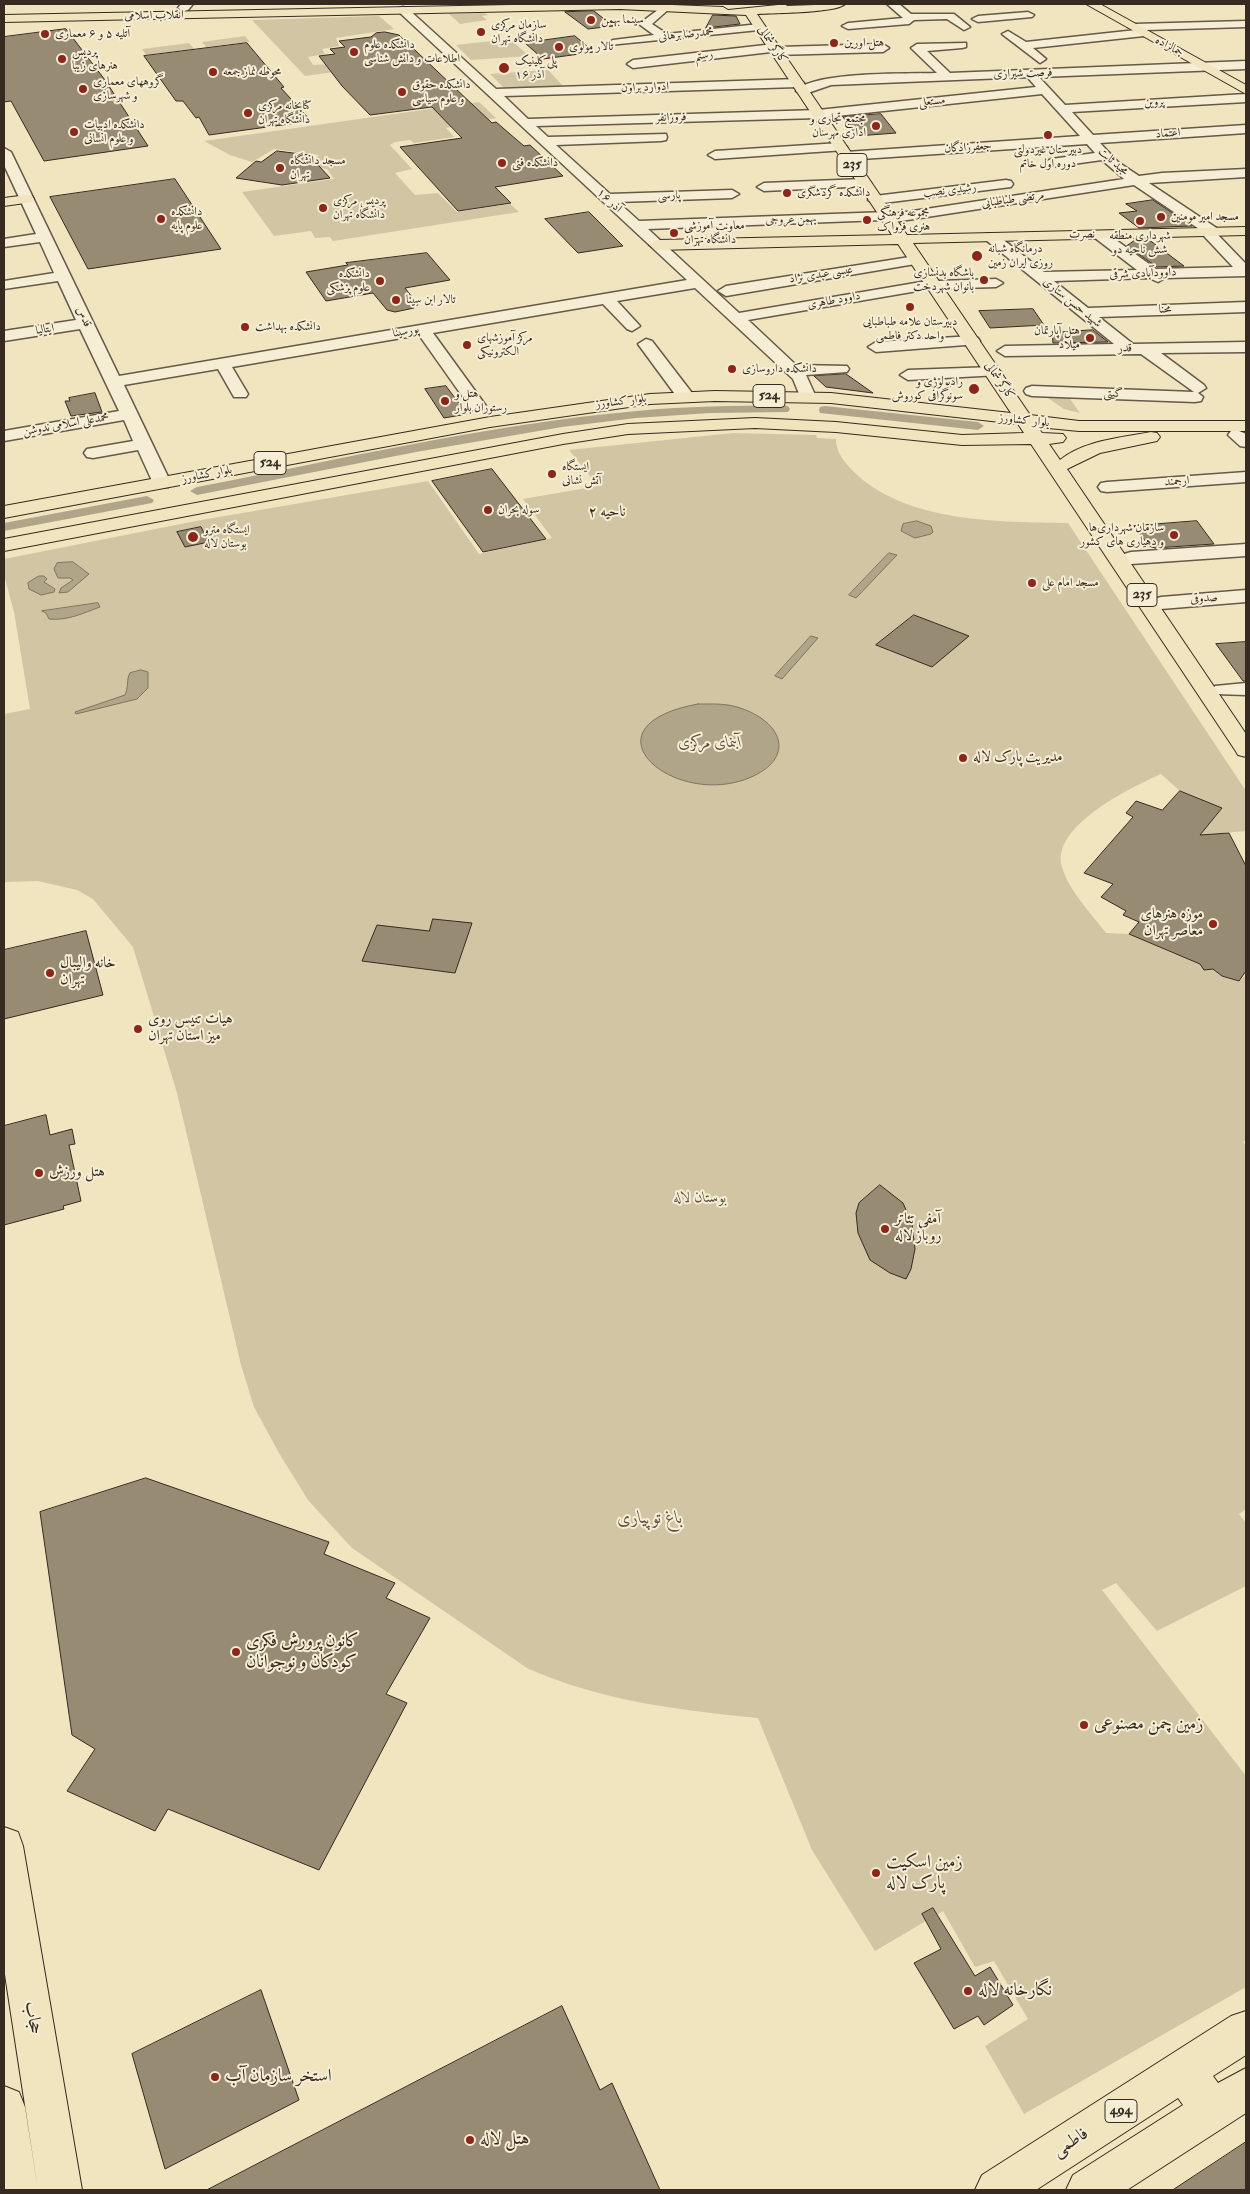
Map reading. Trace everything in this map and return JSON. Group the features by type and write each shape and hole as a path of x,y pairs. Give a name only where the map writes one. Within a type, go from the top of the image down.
{"main road":[{"name":"انقلاب اسلامی","path":"4,13 378,4"},
{"path":"698,4 723,11 750,12 800,9 837,4"},
{"path":"766,10 782,4"},
{"name":"جمالزاده","path":"1092,4 1246,90"},
{"name":"انقلاب اسلامی","path":"4,19 185,9 405,11 620,6 723,11"},
{"name":"کارگر شمالی","path":"750,12 975,346 995,389 1043,439 1214,690"},
{"path":"4,196 25,196"},
{"path":"4,202 25,196"},
{"name":"نصرت","path":"902,240 1246,231"},
{"path":"657,245 902,240"},
{"path":"975,346 1005,351"},
{"path":"938,411 966,406 995,389 1032,391"},
{"name":"بلوار کشاورز","path":"4,512 527,415 618,402 686,396 808,397 1079,426 1244,434"},
{"path":"806,425 808,397"},
{"name":"بلوار کشاورز","path":"4,545 601,433 701,424 754,423 806,425 969,440 1244,434"},
{"path":"969,440 1017,450 1061,465 1085,452 1156,436"},
{"path":"162,483 175,513"},
{"path":"1214,690 1246,726"},
{"path":"1214,690 1246,750"},
{"name":"حجاب","path":"4,1846 60,2190"},
{"name":"فاطمی","path":"997,2190 1246,2031"},
{"path":"1184,2071 1212,2110"},
{"path":"1088,2190 1246,2089"},
{"path":"4,2107 16,2190"}],"street":[{"path":"848,26 910,21 894,4"},
{"path":"984,6 1002,17"},
{"path":"662,8 641,24 664,37"},
{"name":"۱۶ آذر","path":"405,11 792,370 803,383 808,397"},
{"path":"978,19 1028,15"},
{"path":"908,17 950,16 964,27"},
{"path":"1029,45 1139,30 1246,24"},
{"name":"محمدرضا برهانی","path":"613,43 759,27"},
{"path":"1024,33 1008,34 1056,72"},
{"path":"851,49 844,40 892,38"},
{"path":"948,77 917,48 962,45"},
{"name":"رستم","path":"634,64 775,50 883,48"},
{"path":"1174,50 1201,49"},
{"name":"فرصت شیرازی","path":"800,87 831,81 1246,65"},
{"name":"مجید ثابت","path":"1030,73 1104,156 1210,232 1246,272"},
{"name":"ادوارد براون","path":"492,93 800,87"},
{"name":"مستعلی","path":"818,114 1049,94 1134,94"},
{"name":"پروین","path":"1062,109 1246,98"},
{"name":"فروزانفر","path":"524,122 818,114"},
{"name":"اعتماد","path":"1089,140 1246,129"},
{"path":"545,141 661,137"},
{"name":"جعفرزادگان","path":"715,155 1089,140"},
{"name":"قدس","path":"4,152 162,483"},
{"path":"1051,163 1104,156"},
{"path":"951,163 970,161"},
{"path":"856,170 870,169"},
{"name":"مرتضی طباطبایی","path":"888,218 1169,176 1246,173"},
{"name":"رشیدی نصب","path":"876,200 1024,182"},
{"path":"764,187 864,183"},
{"name":"پارسی","path":"606,198 732,194"},
{"name":"بهمن عروجی","path":"635,225 888,218"},
{"path":"1100,235 1168,286"},
{"path":"4,243 45,236"},
{"name":"شهید حسن ستاری","path":"991,237 1084,313 1196,392"},
{"name":"عیسی عبدی نژاد","path":"726,291 916,260"},
{"name":"داوودآبادی شرقی","path":"1040,277 1246,272"},
{"path":"4,286 63,276"},
{"name":"پورسینا","path":"114,382 698,283"},
{"name":"داوود طاهری","path":"735,318 933,285 996,283"},
{"path":"1184,297 1199,309"},
{"path":"607,299 632,326"},
{"name":"محنا","path":"1084,313 1246,307"},
{"name":"ایتالیا","path":"4,336 86,323"},
{"path":"423,329 478,406"},
{"path":"646,344 686,396"},
{"path":"876,347 975,346"},
{"name":"قدر","path":"1005,351 1246,347"},
{"path":"222,363 240,394"},
{"path":"792,370 841,369"},
{"path":"908,375 995,389"},
{"name":"گیتی","path":"1032,391 1196,392"},
{"name":"محمدعلی اسلامی ندوشن","path":"4,436 129,414"},
{"path":"93,453 143,444"},
{"name":"ارجمند","path":"1107,487 1246,477"},
{"path":"1125,559 1246,550"},
{"name":"صدوقی","path":"1155,603 1246,596"},
{"path":"1214,690 1246,689"}],"green space":[{"path":"485,13 488,15 482,16 487,20 460,24 449,14"},
{"path":"379,16 394,29 336,38 339,46 322,49 325,54 308,57 313,65 331,64 334,72 305,76 252,20"},
{"path":"245,36 250,42 206,47 202,42"},
{"path":"510,39 529,56 471,60 456,45"},
{"path":"189,43 194,49 146,55 142,49"},
{"path":"548,70 563,86 505,89 490,74"},
{"path":"479,102 496,118 446,128 454,137 414,143 410,140 395,142 390,145 412,169 395,173 415,195 438,193 457,212 510,204 519,212 333,241 330,237 315,238 311,231 274,236 242,192 334,179 327,169 307,166 319,155 274,149 252,162 230,155 204,141"},
{"path":"1045,396 1068,396 1080,413 1064,409"},
{"name":"بوستان لاله","path":"733,433 816,435 817,438 836,439 837,448 844,460 853,471 874,488 899,501 926,510 984,520 1068,523 1246,791 1246,831 1200,835 1222,808 1180,791 1161,774 1114,798 1080,823 1068,837 1062,852 1062,867 1070,885 1106,933 1129,934 1175,954 1179,948 1220,972 1222,976 1239,981 1246,975 1246,1141 1243,1141 1246,1147 1246,1509 1239,1514 1246,1523 1246,1586 1157,1631 1116,1583 1102,1590 1246,1776 1246,1987 1024,2114 985,2046 1028,2019 994,1961 975,1967 943,1911 875,1951 812,1850 758,1718 669,1707 611,1696 583,1689 527,1668 352,1548 308,1500 254,1407 241,1365 177,1093 133,947 93,899 77,890 38,881 4,882 4,714 30,709 14,612 4,575 4,559 196,521 428,481 479,554 552,538 523,499 598,486 569,450"}],"water":[{"path":"917,521 931,526 933,532 915,538 901,531 903,524"},
{"path":"889,553 897,555 856,598 849,595"},
{"path":"73,562 89,574 68,592 59,593 61,588 73,580 70,578 58,578 54,569 57,563"},
{"path":"39,576 44,576 47,579 44,582 55,589 54,592 41,595 29,589 28,583"},
{"path":"98,603 100,607 63,619 49,619 46,613 42,611"},
{"path":"811,636 818,638 782,679 775,676"},
{"path":"141,670 148,672 148,688 137,699 76,714 75,712 125,695 130,673"},
{"name":"آبنمای مرکزی","path":"698,704 720,704 737,707 757,715 768,723 775,732 779,742 778,752 773,761 764,770 749,778 720,785 692,783 667,774 650,761 641,745 645,729 663,715"}],"building":[{"name":"سینما بهمن","path":"594,11 613,26 588,29 565,12"},
{"path":"713,15 736,16 740,24 706,28"},
{"path":"66,29 105,80 148,146 44,161 11,101 4,102 4,37"},
{"path":"385,32 399,35 492,123 496,122 524,146 530,145 563,176 495,187 511,203 458,211 400,147 462,138 432,107 370,115 342,86 319,56 335,54 330,49 345,47 339,41 371,37 376,33"},
{"name":"تالار مولوی","path":"575,36 594,52 543,59 525,43"},
{"path":"247,43 284,87 281,88 311,121 209,135 199,117 196,118 183,101 176,101 144,56"},
{"name":"مجتمع تجاری و اداری مهرسان","path":"881,114 896,133 857,136 843,117"},
{"name":"مسجد دانشگاه تهران","path":"277,151 309,155 330,178 282,185 236,178 256,161 261,162"},
{"path":"175,179 221,249 88,269 50,197"},
{"name":"مسجد امیر مومنین","path":"1153,200 1192,226 1139,228 1119,213 1137,211 1126,204"},
{"path":"589,212 623,246 578,253 545,219"},
{"path":"1137,239 1148,239 1184,266 1157,267 1127,246"},
{"name":"دانشکده علوم پزشکی","path":"427,253 450,280 405,288 418,305 413,306 414,308 395,312 387,310 373,293 326,301 306,272 348,265 346,263"},
{"path":"1033,309 1044,325 990,328 979,311"},
{"path":"1093,330 1108,342 1053,343 1052,333"},
{"path":"846,374 873,393 826,387 814,376"},
{"name":"هتل و رستوران بلوار","path":"446,386 467,414 444,418 425,389"},
{"path":"95,393 102,412 71,416 65,401 70,401 69,398"},
{"name":"سوله بحران","path":"492,469 546,539 483,552 432,481"},
{"name":"سازمان شهرداری‌ها و دهیاری‌ های کشور","path":"1197,521 1214,544 1155,548 1149,546 1134,526"},
{"name":"ایستگاه مترو بوستان لاله","path":"201,527 209,542 185,547 177,532"},
{"path":"914,615 969,636 932,667 876,645"},
{"path":"1246,642 1246,681 1243,681 1216,644"},
{"name":"موزه هنرهای معاصر تهران","path":"1180,791 1222,808 1200,835 1229,833 1246,866 1246,971 1239,981 1222,976 1213,969 1204,970 1200,964 1129,934 1139,922 1123,915 1126,911 1101,897 1113,884 1084,873 1133,817 1126,813 1136,801 1162,810"},
{"path":"433,919 472,923 455,973 362,961 377,925 429,931"},
{"name":"خانه والیبال تهران","path":"86,931 103,995 4,1019 4,950"},
{"name":"هتل ورزش","path":"46,1115 50,1135 72,1129 75,1144 69,1145 81,1201 63,1206 64,1209 4,1225 4,1126"},
{"name":"آمفی تئاتر روباز لاله","path":"880,1185 903,1203 912,1224 915,1249 911,1269 906,1279 890,1273 870,1260 858,1233 856,1213 859,1203"},
{"name":"کانون پرورش فکری کودکان و نوجوانان","path":"146,1478 329,1542 324,1554 395,1583 386,1598 430,1618 386,1694 407,1703 319,1870 168,1809 155,1831 67,1791 95,1749 72,1735 40,1512"},
{"name":"نگارخانه لاله","path":"933,1908 975,1976 990,1967 1013,2005 984,2025 978,2016 954,2029 914,1963 941,1949 922,1914"},
{"name":"استخر سازمان آب","path":"261,1990 299,2100 165,2169 132,2054"},
{"name":"هتل لاله","path":"562,2006 600,2090 612,2083 660,2190 207,2190"},
{"path":"1246,2142 1246,2190 1173,2190"}],"waterway":[{"path":"197,491 416,448 562,423 710,410 784,409"},
{"path":"825,410 978,426"},
{"path":"4,527 147,500"}],"place":[{"name":"سینما بهمن","path":"591,20"},
{"name":"سازمان مرکزی دانشگاه تهران","path":"481,32"},
{"name":"آتلیه ۵ و ۶ معماری","path":"45,34"},
{"name":"هتل اورین","path":"834,43"},
{"name":"تالار مولوی","path":"559,47"},
{"name":"دانشکده علوم اطلاعات و دانش شناسی","path":"354,52"},
{"name":"پردیس هنرهای زیبا","path":"62,59"},
{"name":"پلی‌کلینیک ۱۶ آذر","path":"504,68"},
{"name":"محوطه نماز جمعه","path":"213,72"},
{"name":"گروههای معماری و شهرسازی","path":"83,89"},
{"name":"دانشکده حقوق و علوم سیاسی","path":"402,92"},
{"name":"کتابخانه مرکزی دانشگاه تهران","path":"248,113"},
{"name":"مجتمع تجاری و اداری مهرسان","path":"876,126"},
{"name":"دانشکده ادبیات و علوم انسانی","path":"74,132"},
{"name":"دبیرستان غیردولتی دوره اول خاتم","path":"1048,135"},
{"name":"دانشکده فنی","path":"502,163"},
{"name":"مسجد دانشگاه تهران","path":"280,168"},
{"name":"دانشکده گردشگری","path":"787,193"},
{"name":"پردیس مرکزی دانشگاه‌ تهران","path":"323,208"},
{"name":"مسجد امیر مومنین","path":"1161,217"},
{"name":"دانشکده علوم پایه","path":"161,219"},
{"name":"مجموعه فرهنگی هنری فرواک","path":"867,220"},
{"name":"شهرداری منطقه شش ناحیه دو","path":"1140,221"},
{"name":"معاونت آموزشی دانشگاه تهران","path":"674,233"},
{"name":"درمانگاه شبانه روزی ایران زمین","path":"977,256"},
{"name":"باشگاه بدنسازی بانوان شهردخت","path":"984,280"},
{"name":"دانشکده علوم پزشکی","path":"380,281"},
{"name":"تالار ابن سینا","path":"396,300"},
{"name":"دبیرستان علامه طباطبایی واحد دکتر فاطمی","path":"910,307"},
{"name":"دانشکده بهداشت","path":"245,327"},
{"name":"هتل آپارتمان میلاد","path":"1090,338"},
{"name":"مرکز آموزشهای الکترونیکی","path":"467,345"},
{"name":"دانشکده داروسازی","path":"732,369"},
{"name":"رادیولوژی و سونوگرافی کوروش","path":"974,389"},
{"name":"هتل و رستوران بلوار","path":"445,401"},
{"name":"ایستگاه آتش نشانی","path":"552,474"},
{"name":"سوله بحران","path":"488,510"},
{"name":"سازمان شهرداری‌ها و دهیاری‌ های کشور","path":"1174,535"},
{"name":"ایستگاه مترو بوستان لاله","path":"193,537"},
{"name":"مسجد امام علی","path":"1032,583"},
{"name":"مدیریت پارک لاله","path":"963,758"},
{"name":"موزه هنرهای معاصر تهران","path":"1213,924"},
{"name":"خانه والیبال تهران","path":"50,973"},
{"name":"هیات تنیس روی میز استان تهران","path":"138,1029"},
{"name":"هتل ورزش","path":"39,1173"},
{"name":"آمفی تئاتر روباز لاله","path":"885,1229"},
{"name":"کانون پرورش فکری کودکان و نوجوانان","path":"236,1652"},
{"name":"زمین چمن مصنوعی","path":"1084,1725"},
{"name":"زمین اسکیت پارک لاله","path":"876,1873"},
{"name":"نگارخانه لاله","path":"968,1991"},
{"name":"استخر سازمان آب","path":"215,2077"},
{"name":"هتل لاله","path":"470,2140"}],"district":[{"name":"ناحیه ۲","path":"607,513"}],"park label":[{"name":"باغ توپیاری","path":"650,1519"}]}
